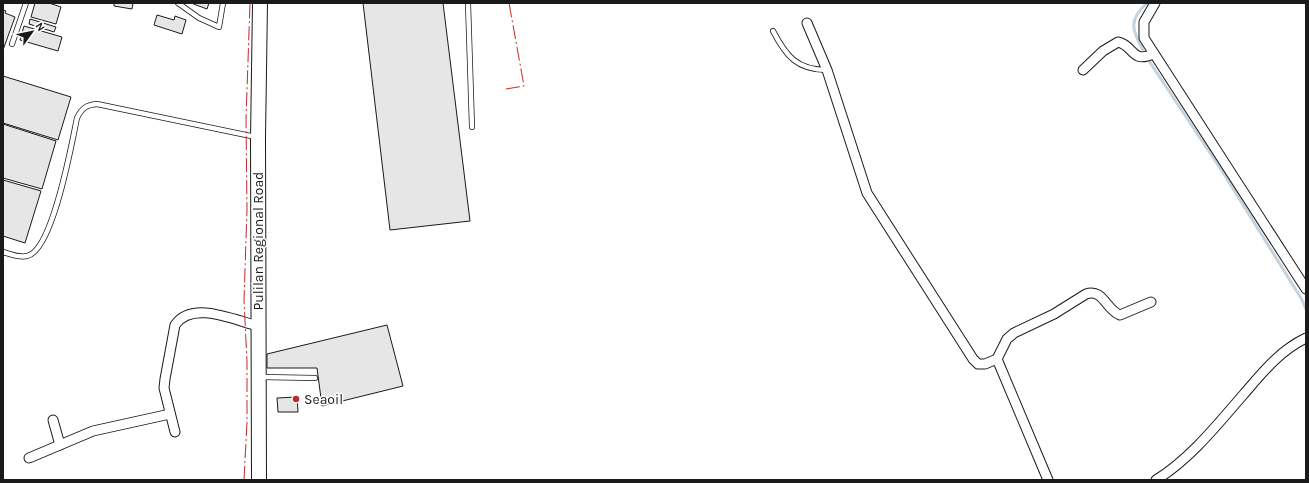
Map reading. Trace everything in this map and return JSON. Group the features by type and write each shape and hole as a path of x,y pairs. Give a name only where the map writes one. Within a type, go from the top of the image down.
{"main road":[{"name":"Pulilan Regional Road","path":"259,480 258,138 260,3"}],"street":[{"path":"1155,3 1144,22 1143,31 1153,54 1306,289"},
{"path":"807,23 827,70 867,193 973,359 978,364 986,364 997,359 1007,339 1014,333 1054,314 1086,294 1092,292 1100,294 1114,313 1120,315 1151,302"},
{"path":"1083,70 1103,51 1118,42 1122,42 1139,57 1145,58 1153,54"},
{"path":"174,432 164,388 175,325 180,318 195,312 205,313 258,326"},
{"path":"1156,480 1180,461 1214,428 1277,357 1306,338"},
{"path":"997,359 1048,480"},
{"path":"29,458 108,426 140,422 170,414"},
{"path":"53,420 60,445"}],"lane":[{"path":"12,44 26,3"},
{"path":"178,3 199,18 219,27 223,3"},
{"path":"468,3 472,126"},
{"path":"773,31 790,58 802,66 813,70 827,70"},
{"path":"3,252 15,256 28,256 36,251 43,240 61,190 77,118 88,104 97,104 258,138"},
{"path":"259,377 315,378"}],"building":[{"path":"35,3 49,3 61,7 56,24 31,17"},
{"path":"114,3 133,3 132,9 114,6"},
{"path":"191,3 209,3 207,9"},
{"path":"363,3 443,3 470,221 390,230"},
{"path":"3,10 6,11 5,13 15,17 3,50"},
{"path":"157,15 174,20 175,16 186,20 182,34 154,25"},
{"path":"30,19 56,27 54,32 29,24"},
{"path":"24,26 62,37 58,51 20,40"},
{"path":"3,76 71,97 58,140 3,123"},
{"path":"3,124 56,141 42,189 3,178"},
{"path":"3,180 41,191 25,243 3,236"},
{"path":"387,325 403,386 322,406 317,368 267,368 267,354"},
{"path":"297,397 298,412 278,412 277,398"}],"waterway":[{"path":"1143,50 1134,31 1134,20 1147,3"},
{"path":"1149,61 1222,171 1301,298 1306,309"}],"power":[{"path":"244,480 247,422 247,362 244,300 247,210 246,119 250,3"},
{"path":"506,89 524,86 509,3"}],"place":[{"name":"Seaoil","path":"296,399"}]}
